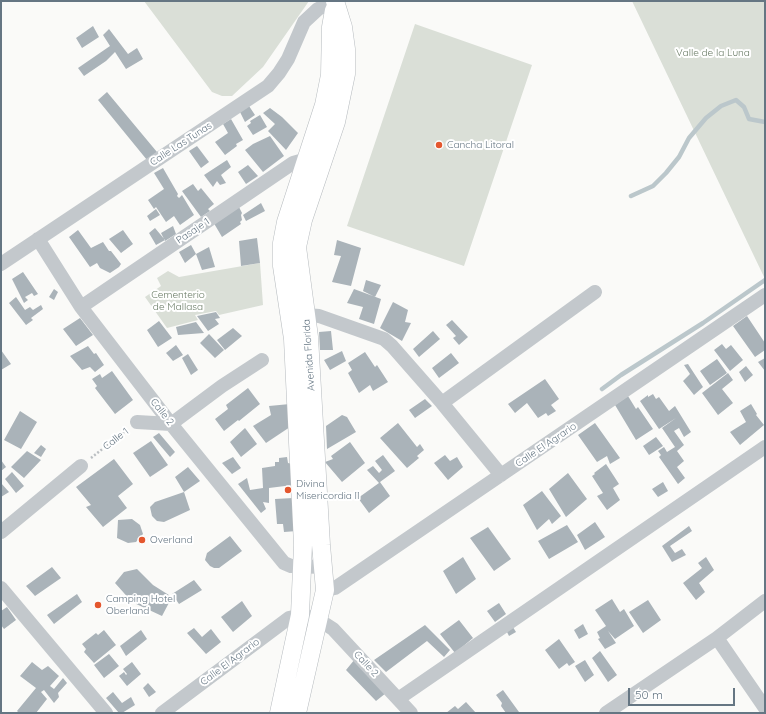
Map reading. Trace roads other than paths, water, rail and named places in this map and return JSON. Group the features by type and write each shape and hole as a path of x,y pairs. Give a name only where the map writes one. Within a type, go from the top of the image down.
{"main road":[{"name":"Avenida Florida","path":"297,713 325,590 309,337 298,316 282,266 282,243 286,222 314,162 330,75 331,27 335,1"},
{"name":"Avenida Florida","path":"279,713 300,615 300,589 303,567 292,339 298,316"},
{"path":"300,589 302,583 307,578 313,577 319,579 325,590"}],"street":[{"name":"Calle Las Tunas","path":"1,264 268,86 288,59 304,22 318,9 335,1"},
{"name":"Pasaje 1","path":"81,307 293,163 314,162"},
{"name":"Calle 2","path":"38,239 81,307 171,424 284,563 291,566 323,567"},
{"path":"442,403 595,292"},
{"name":"Calle El Agrario","path":"325,590 335,588 764,299"},
{"path":"298,316 319,316 384,339 392,346 442,403 501,475"},
{"path":"171,424 222,386 262,360"},
{"name":"Calle 1","path":"137,422 171,424"},
{"path":"398,699 765,447"},
{"path":"1,532 81,466"},
{"path":"1,588 106,713"},
{"path":"606,713 717,638 765,601"},
{"path":"300,615 319,619"},
{"name":"Calle El Agrario","path":"162,713 289,618 300,615"},
{"name":"Calle 2","path":"319,619 333,629 411,713"},
{"path":"717,638 765,708"}],"waterway":[{"path":"631,196 653,186 679,157 689,138 706,118 721,106 736,100 744,107 749,119 765,122"},
{"path":"602,389 621,375 703,323 765,280"}],"place":[{"name":"Cancha Litoral","path":"439,145"},
{"name":"Divina Misericordia II","path":"288,490"},
{"name":"Overland","path":"142,540"},
{"name":"Camping Hotel Oberland","path":"98,605"}],"park label":[{"name":"Valle de la Luna","path":"713,53"},
{"name":"Cementerio de Mallasa","path":"178,300"}]}
